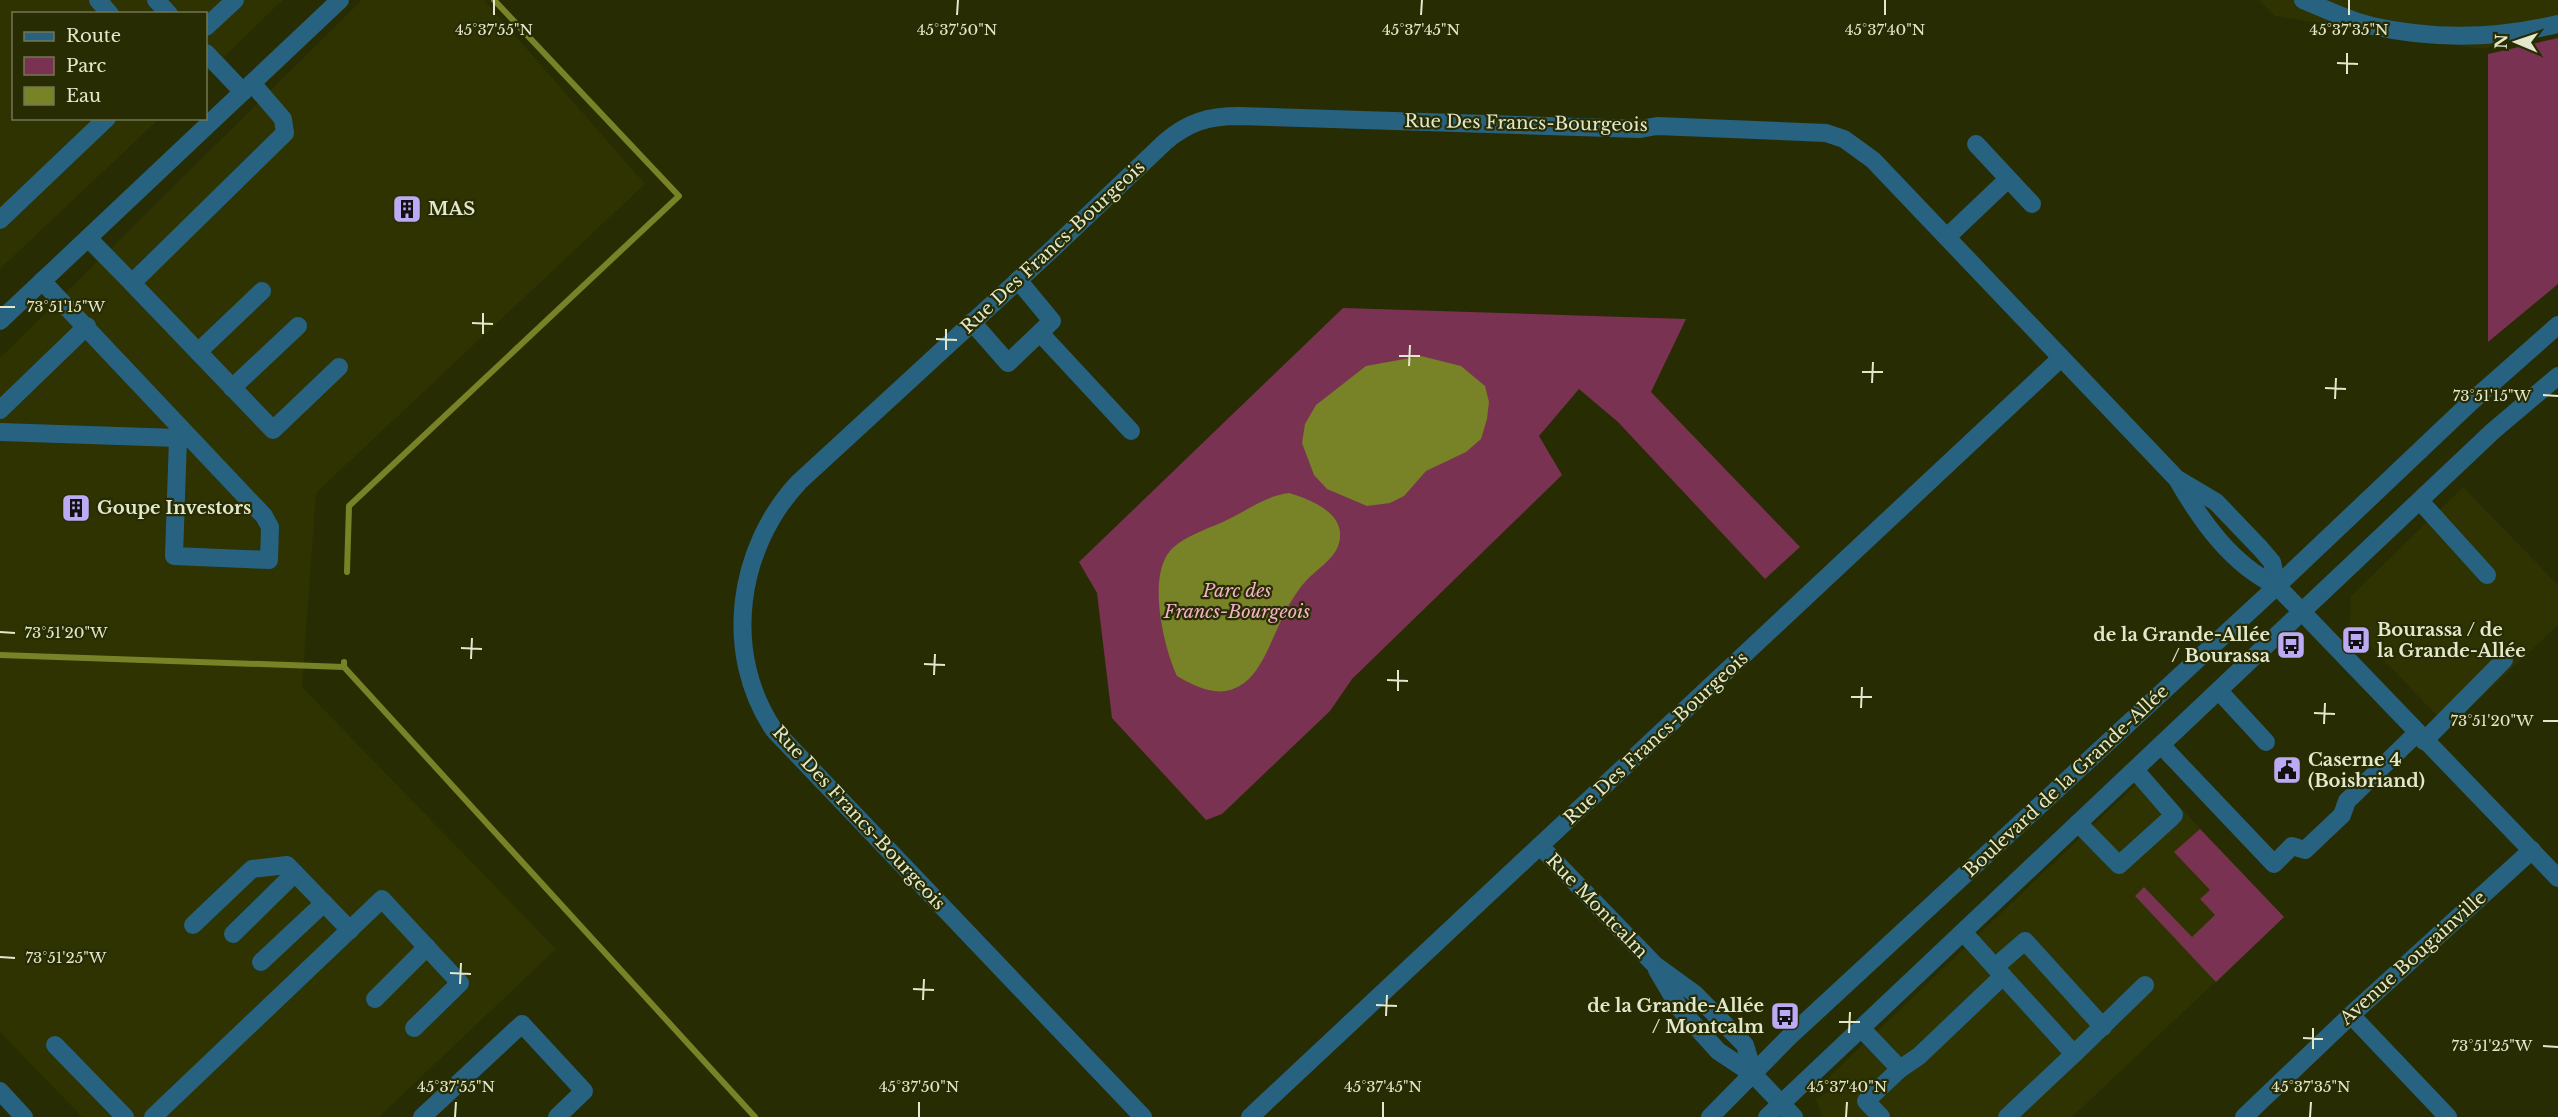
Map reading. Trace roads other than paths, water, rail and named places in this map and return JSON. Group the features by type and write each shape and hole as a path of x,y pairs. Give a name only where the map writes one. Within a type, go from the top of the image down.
{"street":[{"path":"98,0 109,12"},
{"path":"156,0 167,12"},
{"path":"207,26 235,0"},
{"path":"207,120 247,88 340,0"},
{"path":"2303,0 2370,26 2441,38 2499,35 2558,24"},
{"path":"132,283 285,134 283,119 207,54"},
{"name":"Rue Des Francs-Bourgeois","path":"1143,1117 780,736 759,705 746,662 742,618 745,586 754,554 779,506 799,482 1175,133 1204,118 1227,116 1640,129 1657,126 1826,133 1844,139 1873,160 2177,479 2207,526 2256,576 2277,586 2558,878"},
{"path":"0,220 105,120"},
{"path":"0,321 88,238 204,122"},
{"path":"1976,144 2007,180 2032,204"},
{"path":"1947,237 2007,180"},
{"path":"88,238 273,430 339,367"},
{"path":"972,322 1008,363 1052,321 1018,280"},
{"path":"42,281 87,326 182,435 264,516 270,527 269,560 174,556 182,435"},
{"path":"198,352 262,291"},
{"path":"0,410 87,326"},
{"path":"232,388 298,326"},
{"name":"Boulevard de la Grande-Allée","path":"1710,1117 1789,1037 2277,586 2456,416 2558,326"},
{"path":"1040,333 1131,431"},
{"name":"Rue Des Francs-Bourgeois","path":"1250,1117 2061,358"},
{"path":"1767,1117 2493,431 2558,376"},
{"path":"0,432 182,435"},
{"path":"2420,501 2487,575"},
{"path":"2161,745 2274,864 2292,846 2305,850 2342,815 2347,801 2504,660"},
{"path":"2219,691 2266,742"},
{"path":"2078,823 2119,866 2171,818 2174,815 2135,770"},
{"name":"Rue Montcalm","path":"1540,846 1655,965 1680,1009 1719,1051 1754,1075"},
{"name":"Avenue Bougainville","path":"2244,1117 2350,1015 2532,850"},
{"path":"193,925 252,869 287,865 350,930"},
{"path":"233,934 295,873"},
{"path":"153,1117 382,899 460,982 414,1028"},
{"path":"261,962 324,903"},
{"path":"1963,932 2074,1054"},
{"path":"1881,1117 1866,1101 1899,1069 1919,1056 2025,941 2103,1027"},
{"path":"375,999 427,947"},
{"path":"2007,1117 2145,985"},
{"path":"2350,1015 2448,1117"},
{"path":"422,1117 522,1024 584,1091 558,1117"},
{"path":"1861,1028 1899,1069"},
{"path":"56,1046 125,1117"},
{"path":"1754,1075 1794,1117"},
{"path":"0,1091 24,1117"}],"water":[{"path":"1421,356 1461,366 1485,386 1489,402 1481,439 1466,452 1426,471 1404,496 1390,503 1367,506 1327,489 1314,475 1302,443 1305,424 1316,405 1366,366"},
{"path":"1289,493 1313,502 1334,517 1340,532 1337,548 1298,591 1286,610 1265,656 1252,676 1244,683 1227,691 1210,690 1193,685 1177,676 1167,648 1159,595 1163,563 1176,545 1190,536 1266,500"}],"waterway":[{"path":"347,572 349,506 679,196 494,0"},
{"path":"0,655 344,667"},
{"path":"344,662 344,667 755,1117"}],"place":[{"name":"MAS","path":"407,209"},
{"name":"Goupe Investors","path":"76,508"},
{"name":"Bourassa / de la Grande-Allée","path":"2356,640"},
{"name":"de la Grande-Allée / Bourassa","path":"2291,645"},
{"name":"Caserne 4 (Boisbriand)","path":"2287,770"},
{"name":"de la Grande-Allée / Montcalm","path":"1785,1016"}],"park label":[{"name":"Parc des Francs-Bourgeois","path":"1237,601"}]}
